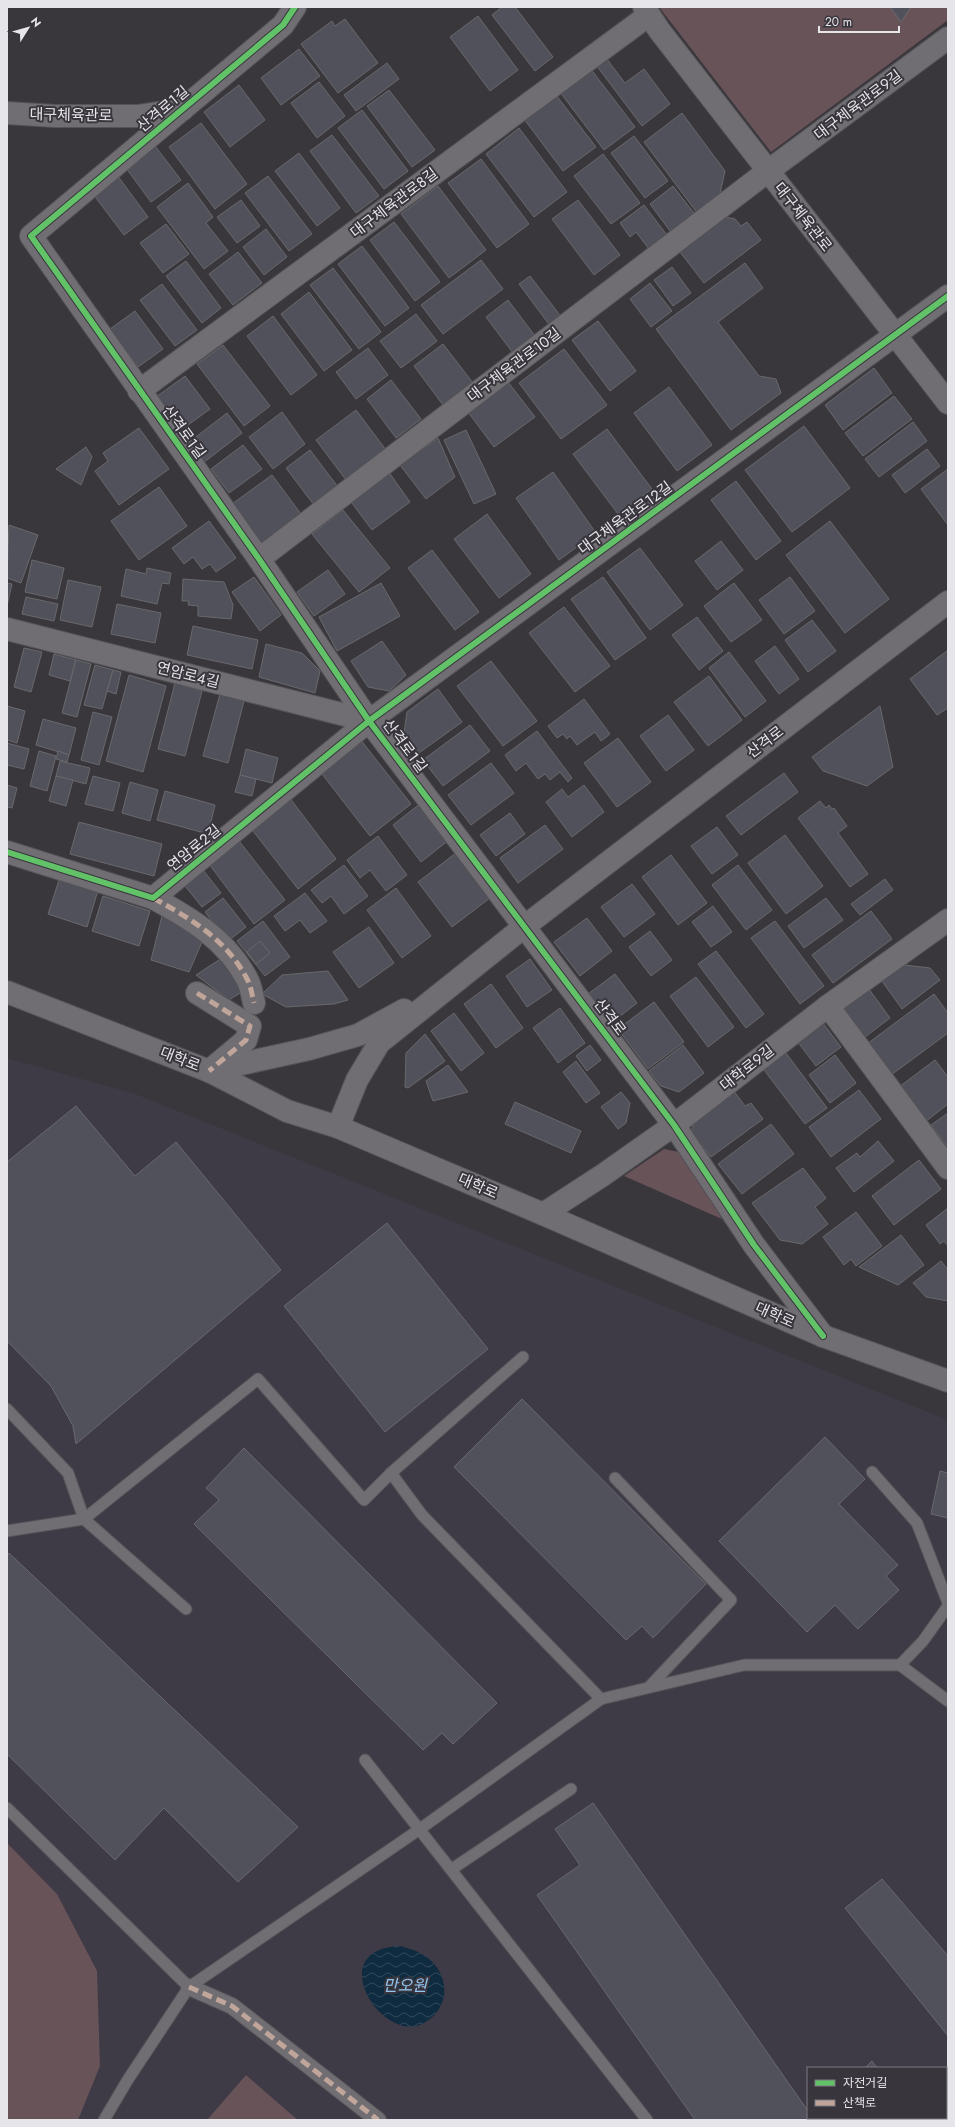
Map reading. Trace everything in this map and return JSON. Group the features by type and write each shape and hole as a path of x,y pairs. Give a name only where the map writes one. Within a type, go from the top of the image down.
{"street":[{"name":"산격로1길","path":"295,7 282,25 31,236 259,559 369,721 525,926"},
{"path":"628,7 651,17"},
{"name":"대구체육관로","path":"651,17 948,403"},
{"name":"대구체육관로8길","path":"139,391 651,17"},
{"name":"대구체육관로9길","path":"768,171 948,38"},
{"name":"대구체육관로","path":"7,113 55,116 138,116 183,109"},
{"name":"대구체육관로10길","path":"259,559 768,171"},
{"name":"대구체육관로12길","path":"369,721 948,296"},
{"name":"산격로","path":"338,1127 358,1080 379,1043 445,988 948,602"},
{"name":"연암로4길","path":"7,629 369,721"},
{"name":"연암로2길","path":"153,898 369,721"},
{"path":"7,852 153,898 193,920 228,950 248,980 254,1003"},
{"name":"대학로9길","path":"543,1214 603,1175 674,1124 828,1006 948,920"},
{"name":"산격로","path":"525,926 674,1124 754,1245 824,1336"},
{"path":"210,1071 309,1049 358,1035 445,988"},
{"name":"대학로","path":"7,992 210,1071 287,1111 338,1127 824,1336 948,1381"},
{"path":"197,993 250,1026 246,1040 210,1071"},
{"path":"828,1006 948,1168"},
{"path":"189,1987 232,2006 378,2120"}],"lane":[{"path":"7,1531 84,1519 258,1379 364,1500 391,1473 523,1357"},
{"path":"7,1409 68,1473 84,1519 186,1609"},
{"path":"872,1472 917,1523 948,1603"},
{"path":"391,1473 422,1515 601,1699"},
{"path":"615,1478 731,1600 650,1686"},
{"path":"900,1665 923,1641 948,1606"},
{"path":"104,2120 127,2081 189,1987 420,1830 560,1727 601,1699 650,1686 744,1665 900,1665 948,1701"},
{"path":"365,1760 452,1869 647,2120"},
{"path":"452,1869 571,1789"},
{"path":"7,1808 189,1987"}],"shaded area":[{"path":"659,7 948,7 948,20 771,152"},
{"path":"7,1058 133,1093 948,1420 948,2120 7,2120"},
{"path":"664,1149 684,1153 722,1219 624,1176"},
{"path":"7,1843 57,1894 97,1971 100,2066 78,2120 7,2120"},
{"path":"246,2075 292,2115 298,2120 207,2120"}],"water":[{"name":"만오원","path":"400,1946 418,1952 428,1958 441,1974 444,1983 443,2001 433,2017 424,2023 408,2027 392,2022 378,2010 367,1995 362,1978 365,1963 377,1951"}],"building":[{"path":"502,7 515,7 553,57 535,71 492,15"},
{"path":"890,7 911,7 901,22"},
{"path":"478,16 518,70 490,91 450,37"},
{"path":"345,19 378,63 338,93 301,44 332,21 335,26"},
{"path":"299,49 320,76 281,105 261,78"},
{"path":"606,58 625,83 644,69 670,104 642,126 596,65"},
{"path":"387,63 399,79 356,111 344,95"},
{"path":"590,68 635,127 604,150 559,91"},
{"path":"319,82 345,116 317,138 291,103"},
{"path":"239,85 265,120 230,147 204,112"},
{"path":"389,90 435,150 412,167 367,106"},
{"path":"556,95 596,147 563,171 524,119"},
{"path":"362,110 408,171 384,189 338,128"},
{"path":"682,113 725,171 719,198 698,214 644,142"},
{"path":"201,123 247,184 215,209 169,147"},
{"path":"519,128 567,192 534,217 486,154"},
{"path":"332,135 379,196 356,213 310,151"},
{"path":"634,136 668,181 645,198 611,153"},
{"path":"155,146 181,180 151,202 126,168"},
{"path":"299,153 340,208 317,226 275,171"},
{"path":"603,154 640,203 611,224 574,176"},
{"path":"481,159 529,224 497,248 448,183"},
{"path":"117,175 148,217 124,235 93,194"},
{"path":"268,176 312,234 289,251 245,193"},
{"path":"188,183 213,217 206,223 228,251 204,269 157,207"},
{"path":"438,186 486,250 449,278 401,214"},
{"path":"673,186 697,217 673,235 650,204"},
{"path":"241,200 260,226 237,243 217,217"},
{"path":"578,200 620,255 594,275 552,219"},
{"path":"644,205 670,239 652,253 636,232 630,237 620,223"},
{"path":"725,217 735,219 741,226 747,222 761,240 704,283 680,252"},
{"path":"394,222 440,282 415,301 370,240"},
{"path":"166,224 189,254 163,273 140,243"},
{"path":"266,229 287,257 264,275 243,247"},
{"path":"362,246 409,308 385,326 338,264"},
{"path":"238,252 262,283 233,305 209,274"},
{"path":"481,260 503,289 443,334 421,305"},
{"path":"186,261 221,308 202,323 166,276"},
{"path":"745,263 763,288 718,322 759,376 776,379 781,393 731,430 656,329"},
{"path":"672,267 691,293 673,306 654,280"},
{"path":"333,268 381,332 359,349 310,285"},
{"path":"530,276 562,318 551,327 519,284"},
{"path":"650,283 672,311 651,327 630,299"},
{"path":"162,284 197,330 175,346 140,300"},
{"path":"309,292 352,350 324,371 281,314"},
{"path":"508,300 535,336 513,353 486,317"},
{"path":"135,311 163,349 138,367 110,329"},
{"path":"416,314 437,341 401,368 380,341"},
{"path":"273,316 317,375 291,395 247,336"},
{"path":"598,321 636,371 610,391 572,340"},
{"path":"443,344 473,383 443,405 414,366"},
{"path":"223,345 270,406 244,426 197,364"},
{"path":"368,348 388,375 356,399 336,372"},
{"path":"564,349 607,405 561,439 519,383"},
{"path":"874,368 892,393 843,430 825,405"},
{"path":"185,376 210,409 181,430 156,397"},
{"path":"391,380 421,419 396,438 367,399"},
{"path":"508,382 535,417 494,447 468,412"},
{"path":"669,387 712,445 677,471 634,413"},
{"path":"894,396 912,419 863,456 845,433"},
{"path":"356,410 389,454 349,484 316,440"},
{"path":"282,412 305,444 273,469 249,437"},
{"path":"227,413 242,433 203,463 188,443"},
{"path":"913,422 927,441 879,477 865,459"},
{"path":"804,426 850,488 792,532 745,470"},
{"path":"139,428 169,469 119,505 95,471 108,461 103,453"},
{"path":"607,429 652,489 618,514 573,454"},
{"path":"466,430 496,494 474,504 444,440"},
{"path":"438,438 455,477 426,499 400,465"},
{"path":"243,445 262,469 229,493 211,469"},
{"path":"86,447 92,457 81,485 56,469"},
{"path":"927,449 940,466 905,493 892,475"},
{"path":"310,450 338,487 314,505 286,468"},
{"path":"948,469 948,525 921,489"},
{"path":"388,471 410,502 372,530 349,499"},
{"path":"553,472 596,533 559,560 516,498"},
{"path":"272,475 304,518 265,547 232,504"},
{"path":"736,481 781,541 756,560 711,500"},
{"path":"159,487 187,526 139,560 111,521"},
{"path":"343,510 390,568 359,592 312,534"},
{"path":"487,514 531,574 499,598 454,539"},
{"path":"209,521 236,558 216,572 210,564 202,569 193,557 184,564 172,548"},
{"path":"830,521 889,599 845,633 786,555"},
{"path":"9,525 38,535 21,583 7,578"},
{"path":"721,541 743,570 717,590 695,561"},
{"path":"640,548 683,605 650,630 607,572"},
{"path":"432,550 479,612 455,630 408,568"},
{"path":"32,560 64,568 57,599 25,592"},
{"path":"147,568 171,573 169,584 162,583 157,604 121,596 126,569 146,574"},
{"path":"328,570 345,594 314,616 297,592"},
{"path":"254,577 281,615 260,631 232,592"},
{"path":"603,577 646,638 615,660 571,599"},
{"path":"790,577 815,611 784,634 759,600"},
{"path":"183,579 224,582 233,605 231,619 198,616 198,606 188,605 189,601 182,601"},
{"path":"68,580 101,587 92,627 60,620"},
{"path":"7,583 12,584 7,606"},
{"path":"381,583 400,616 337,651 319,617"},
{"path":"734,583 762,620 731,642 704,606"},
{"path":"26,597 58,604 54,621 22,614"},
{"path":"117,604 161,613 155,643 111,634"},
{"path":"564,607 610,666 575,692 529,633"},
{"path":"697,617 723,651 699,670 672,635"},
{"path":"812,620 836,651 808,672 785,640"},
{"path":"193,626 258,640 252,669 187,655"},
{"path":"382,641 406,675 389,691 368,687 351,661"},
{"path":"266,644 302,653 320,671 315,693 259,677"},
{"path":"775,646 799,679 779,694 755,661"},
{"path":"24,648 42,652 31,692 14,687"},
{"path":"948,650 948,708 937,715 910,679"},
{"path":"729,652 766,701 745,717 709,668"},
{"path":"54,654 76,660 70,681 49,675"},
{"path":"76,660 91,664 77,717 62,713"},
{"path":"491,661 537,721 503,746 457,686"},
{"path":"95,665 113,670 102,709 84,705"},
{"path":"113,670 121,672 116,694 107,691"},
{"path":"129,675 166,686 143,772 106,761"},
{"path":"709,676 742,720 708,746 674,702"},
{"path":"175,683 202,691 185,756 158,749"},
{"path":"438,689 462,722 419,753 404,733 407,712"},
{"path":"220,694 244,701 228,763 203,756"},
{"path":"584,699 610,734 601,741 595,732 577,745 570,736 567,739 563,734 557,738 548,726"},
{"path":"7,706 25,711 17,743 7,740"},
{"path":"880,706 893,767 867,786 823,771 812,757"},
{"path":"93,712 112,717 99,765 81,760"},
{"path":"668,715 694,750 666,771 640,736"},
{"path":"43,719 76,728 69,755 36,745"},
{"path":"470,725 490,751 443,786 423,760"},
{"path":"537,731 572,778 568,782 560,772 550,780 545,774 538,779 526,763 516,771 505,755"},
{"path":"618,738 651,782 617,807 584,763"},
{"path":"360,739 411,804 370,836 319,770"},
{"path":"7,743 29,749 24,769 7,765"},
{"path":"246,749 278,758 272,783 240,775"},
{"path":"39,751 56,756 47,791 30,786"},
{"path":"58,751 69,755 67,762 56,759"},
{"path":"60,761 90,768 86,784 56,776"},
{"path":"491,763 514,793 471,825 448,795"},
{"path":"784,773 798,792 741,835 726,816"},
{"path":"240,775 256,779 252,796 235,792"},
{"path":"56,776 73,780 66,806 49,801"},
{"path":"93,776 120,783 113,811 85,804"},
{"path":"130,782 158,790 150,821 122,813"},
{"path":"7,785 17,788 12,808 7,807"},
{"path":"584,785 604,812 572,837 546,802 562,789 568,797"},
{"path":"165,791 215,805 208,834 157,820"},
{"path":"289,797 336,859 298,889 250,827"},
{"path":"820,801 826,808 829,805 832,809 834,808 847,826 838,833 868,874 850,887 798,818"},
{"path":"421,803 449,840 421,862 393,825"},
{"path":"510,813 525,834 496,856 480,835"},
{"path":"79,822 162,844 154,876 70,854"},
{"path":"545,825 563,849 518,883 500,858"},
{"path":"717,827 738,855 712,874 691,846"},
{"path":"785,835 823,886 786,914 748,863"},
{"path":"378,836 407,875 386,891 370,870 360,878 347,860"},
{"path":"236,837 285,900 254,924 206,860"},
{"path":"456,853 490,898 452,927 418,882"},
{"path":"671,855 707,903 678,925 642,877"},
{"path":"344,865 368,896 344,914 331,896 322,903 311,890"},
{"path":"738,865 772,910 746,930 712,885"},
{"path":"200,866 221,893 202,907 181,881"},
{"path":"61,874 99,887 87,927 48,914"},
{"path":"885,879 893,890 860,915 851,904"},
{"path":"632,884 655,914 624,937 601,907"},
{"path":"396,888 431,936 402,958 367,910"},
{"path":"305,893 327,921 310,933 300,920 285,931 274,916"},
{"path":"103,896 150,911 139,946 92,931"},
{"path":"223,898 246,927 228,941 205,912"},
{"path":"826,898 843,920 804,948 788,926"},
{"path":"713,906 732,932 711,947 692,922"},
{"path":"871,911 892,939 833,983 812,955"},
{"path":"163,912 205,935 189,972 151,960"},
{"path":"587,918 612,951 580,976 554,942"},
{"path":"263,921 290,957 265,976 237,941"},
{"path":"775,921 824,986 800,1004 751,938"},
{"path":"369,927 394,963 359,988 333,952"},
{"path":"650,931 672,960 651,976 629,947"},
{"path":"260,941 270,953 256,964 247,952"},
{"path":"716,951 764,1014 746,1028 698,964"},
{"path":"225,956 245,990 229,1000 196,975"},
{"path":"530,959 552,990 527,1007 506,976"},
{"path":"896,964 930,968 940,980 902,1009 879,977"},
{"path":"328,971 348,1000 334,1004 286,1007 262,994 282,975"},
{"path":"615,974 637,1003 610,1024 588,994"},
{"path":"696,977 734,1027 708,1047 670,996"},
{"path":"491,984 523,1028 496,1048 464,1004"},
{"path":"866,985 890,1018 865,1037 840,1004"},
{"path":"934,994 948,1013 948,1033 891,1075 867,1044"},
{"path":"654,1002 684,1042 648,1069 618,1029"},
{"path":"560,1008 585,1043 558,1063 533,1028"},
{"path":"454,1013 484,1053 461,1071 431,1031"},
{"path":"819,1018 841,1047 816,1066 794,1037"},
{"path":"425,1034 445,1061 408,1088 405,1087 406,1053"},
{"path":"590,1045 601,1060 587,1071 576,1056"},
{"path":"683,1045 704,1073 679,1092 661,1086 649,1071"},
{"path":"783,1049 827,1108 805,1124 761,1066"},
{"path":"835,1055 856,1083 830,1103 809,1075"},
{"path":"935,1060 948,1077 948,1104 925,1122 899,1087"},
{"path":"576,1061 600,1093 586,1103 563,1072"},
{"path":"448,1065 468,1092 433,1101 426,1081"},
{"path":"733,1090 745,1106 751,1103 763,1119 711,1157 691,1132 697,1115"},
{"path":"859,1090 881,1119 831,1157 809,1127"},
{"path":"621,1092 630,1103 626,1123 618,1129 601,1107"},
{"path":"515,1102 581,1131 571,1153 505,1124"},
{"path":"76,1106 135,1176 176,1142 281,1270 76,1444 73,1426 51,1386 7,1341 7,1162"},
{"path":"948,1113 948,1147 931,1125"},
{"path":"771,1124 794,1154 742,1194 718,1164"},
{"path":"878,1141 894,1161 854,1192 836,1168 857,1153 860,1157"},
{"path":"919,1160 941,1189 894,1225 872,1196"},
{"path":"803,1168 826,1198 815,1207 828,1224 802,1244 780,1240 752,1203"},
{"path":"948,1208 948,1246 944,1241 940,1244 926,1225"},
{"path":"856,1212 882,1246 856,1266 851,1259 844,1265 823,1237"},
{"path":"387,1223 488,1349 385,1432 284,1306"},
{"path":"901,1235 924,1265 898,1285 859,1267"},
{"path":"941,1261 948,1270 948,1301 926,1297 913,1283"},
{"path":"522,1399 706,1584 653,1638 642,1626 626,1640 454,1467"},
{"path":"825,1437 865,1479 839,1504 898,1565 886,1576 899,1590 858,1629 835,1605 807,1632 719,1541"},
{"path":"244,1448 497,1703 453,1744 442,1733 423,1750 194,1524 219,1500 206,1488"},
{"path":"940,1471 948,1473 948,1518 931,1514"},
{"path":"9,1553 298,1827 238,1882 164,1808 115,1860 7,1754 7,1556"},
{"path":"593,1803 807,2110 807,2119 814,2120 695,2120 537,1895 580,1865 555,1829"},
{"path":"882,1879 948,1956 948,2036 845,1908"},
{"path":"872,2061 876,2067 866,2067"},
{"path":"914,2119 914,2120 814,2120"}],"marked path":[{"path":"153,898 194,922 206,931 229,953 239,965 248,982 254,1003"},
{"path":"197,993 250,1026 246,1040 209,1071"},
{"path":"189,1987 232,2006 378,2120"}],"cycle path":[{"path":"295,7 283,25 31,236 259,559 369,721 674,1125 754,1245 823,1336"},
{"path":"7,852 153,898 369,721 948,296"}]}
